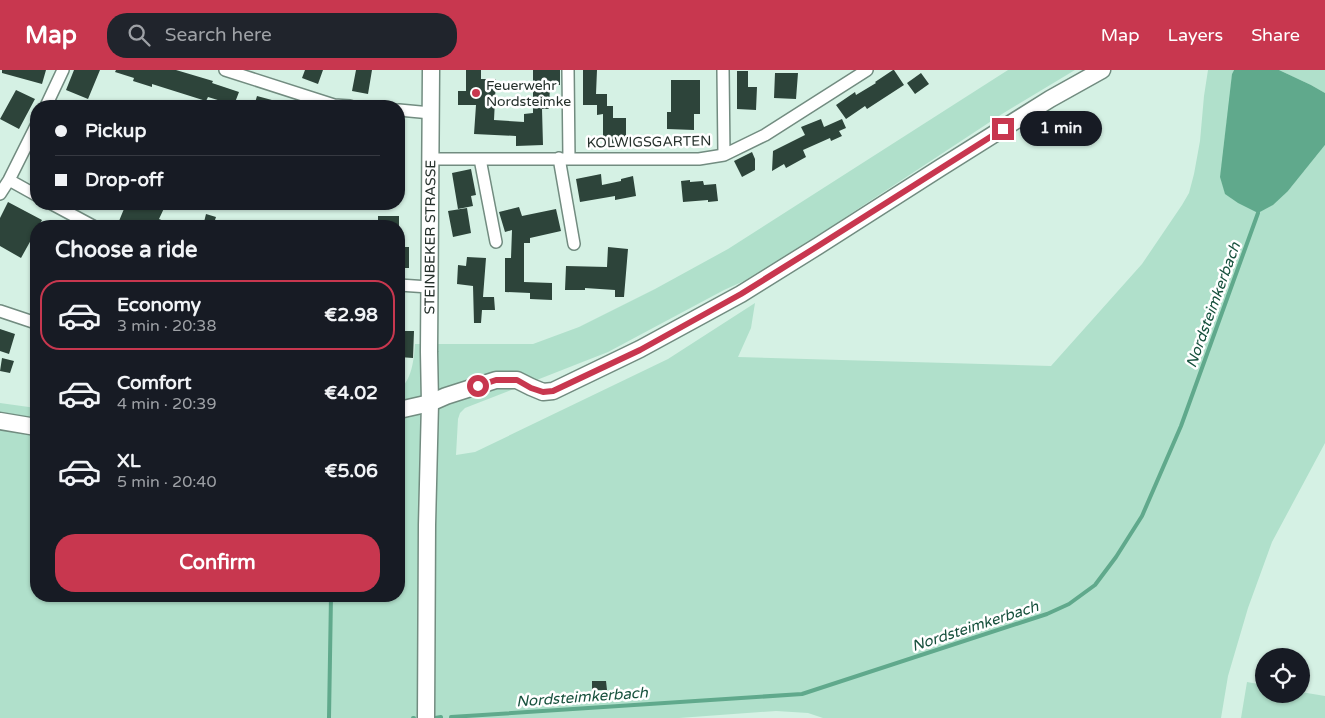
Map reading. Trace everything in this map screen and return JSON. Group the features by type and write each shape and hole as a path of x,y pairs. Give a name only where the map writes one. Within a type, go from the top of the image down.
{"street":[{"path":"49,100 63,70"},
{"path":"225,70 318,100"},
{"name":"STEINBEKER STRASSE","path":"426,718 430,403 431,70"},
{"path":"568,70 564,159 574,244"},
{"path":"723,70 724,155"},
{"name":"KOLWIGSGARTEN","path":"431,159 699,159 724,155 765,135 867,70"},
{"path":"405,409 430,403 496,380 517,380 543,392 553,391 640,350 749,289 1050,99 1102,70"},
{"path":"405,111 431,113"},
{"path":"0,194 30,138"},
{"path":"480,159 496,242"},
{"path":"9,180 30,192"},
{"path":"63,210 82,220"},
{"path":"405,285 429,286"},
{"path":"0,311 30,321"},
{"path":"0,421 30,425"}],"shaded area":[{"path":"1008,70 1075,70 1002,114 829,228 744,281 608,352 465,408 460,413 458,419 456,455 475,452 668,359 755,303 751,328 738,357 1051,366 1142,264 1189,193 1200,141 1208,70 1234,70 1232,74 1288,191 1325,145 1325,443 1272,542 1248,608 1228,676 1221,718 823,718 808,713 776,711 679,718 0,718 0,403 30,407 30,602 405,602 405,384 410,375 415,344 533,344 579,327 655,289 728,249"},
{"path":"1234,70 1279,70 1325,93 1325,145 1288,191 1273,205 1258,213 1225,194 1220,177"},
{"path":"1279,70 1325,70 1325,93 1311,85"},
{"path":"1247,682 1255,683 1255,703 1310,703 1310,694 1325,696 1325,718 1241,718"}],"building":[{"path":"2,70 46,70 42,84 2,73"},
{"path":"74,70 100,70 88,99 66,90"},
{"path":"116,70 176,70 213,81 212,83 239,92 236,100 218,100 208,97 206,100 203,100 152,84 152,87 133,81 134,78 115,72"},
{"path":"305,70 323,70 318,84 302,78"},
{"path":"356,70 372,70 368,94 352,91"},
{"path":"466,70 481,70 481,79 496,79 494,120 524,122 524,114 533,113 533,70 560,70 560,85 550,85 549,109 542,109 543,145 516,146 516,136 474,134 476,105 458,105 458,91 466,91"},
{"path":"583,70 597,70 596,94 607,94 607,106 613,106 613,118 626,118 626,144 603,144 603,114 597,115 597,105 583,105"},
{"path":"893,70 904,85 867,109 865,106 846,119 836,105 855,92 856,95 876,83"},
{"path":"737,71 748,71 748,87 757,87 756,110 737,109"},
{"path":"775,73 798,73 796,99 774,98"},
{"path":"921,73 929,84 915,94 907,83"},
{"path":"671,80 700,80 700,114 694,114 694,130 667,129 667,112 671,112"},
{"path":"16,90 35,99 30,100 30,108 19,129 0,119"},
{"path":"257,96 272,100 256,100"},
{"path":"821,119 824,127 842,119 846,128 839,131 842,136 831,141 830,138 803,150 806,157 786,168 784,164 772,171 773,151 805,135 801,127"},
{"path":"752,152 755,159 755,170 742,177 734,161"},
{"path":"471,169 476,195 471,196 473,206 458,209 452,173"},
{"path":"601,174 602,185 633,176 636,196 615,200 615,196 580,202 576,179"},
{"path":"690,180 690,182 703,181 704,185 716,184 718,201 683,202 681,181"},
{"path":"8,202 42,220 30,220 30,242 21,258 0,246 0,218"},
{"path":"519,207 522,216 556,209 561,231 530,238 530,243 524,243 524,282 552,283 552,300 530,299 530,293 505,292 505,258 511,258 512,230 505,232 499,212"},
{"path":"467,208 471,233 453,237 448,211"},
{"path":"124,210 163,210 159,219 161,220 119,220"},
{"path":"206,214 216,217 215,220 204,220"},
{"path":"378,216 399,216 399,220 378,220"},
{"path":"405,247 409,247 409,268 405,268"},
{"path":"608,247 628,249 624,297 615,297 615,290 585,288 585,290 565,290 566,266 607,267"},
{"path":"467,257 486,258 483,297 494,297 495,310 482,310 481,323 474,323 473,286 457,284 458,265 466,266"},
{"path":"0,329 15,334 9,354 0,351"},
{"path":"405,331 414,331 413,358 405,357"},
{"path":"2,358 14,361 10,373 0,371"},
{"path":"592,681 606,681 607,690 592,690"}],"waterway":[{"name":"Nordsteimkerbach","path":"451,717 802,694 1047,614 1069,604 1095,585 1116,557 1142,516 1181,426 1258,213"},
{"name":"Nordsteimkerbach","path":"329,718 331,602"},
{"name":"Nordsteimkerbach","path":"435,718 441,717"}],"place":[{"name":"Feuerwehr Nordsteimke","path":"476,93"}],"route":[{"path":"478,386 496,380 517,380 543,392 553,391 640,350 741,294 1003,129"}]}
